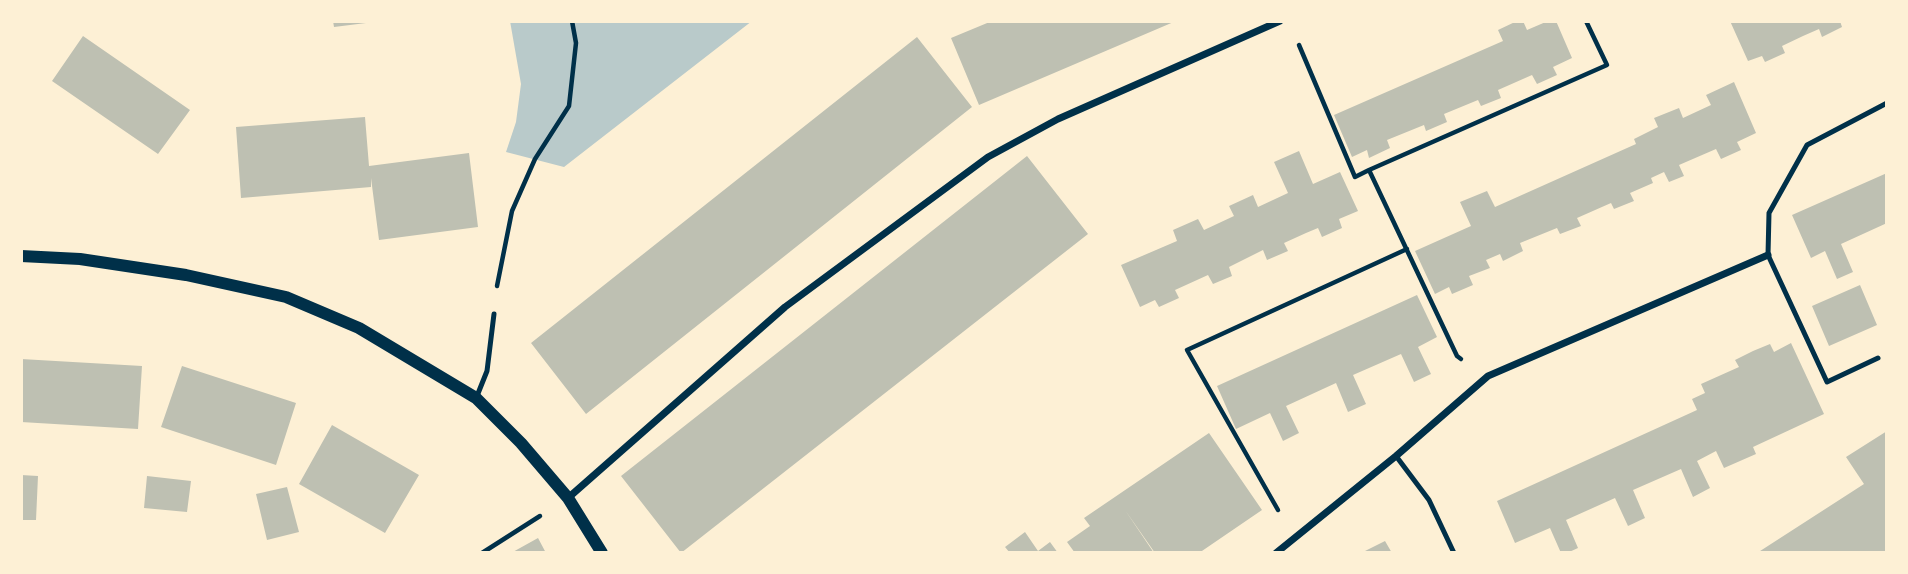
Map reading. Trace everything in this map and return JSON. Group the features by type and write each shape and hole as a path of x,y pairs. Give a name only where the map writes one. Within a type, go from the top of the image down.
{"street":[{"path":"568,498 785,307 988,157 1058,118 1280,21"},
{"path":"1276,553 1396,456 1488,376 1768,255"},
{"path":"21,256 80,259 172,273 286,297 359,328 476,398 521,443 568,498 602,553"}],"lane":[{"path":"1878,358 1827,382 1768,255 1769,213 1807,145 1887,103"},
{"path":"476,398 487,370 494,314"},
{"path":"1396,456 1429,500 1454,553"}],"path":[{"path":"494,314 512,211 535,159 569,106 576,43 572,21"},
{"path":"1293,33 1355,177 1607,65 1586,21"},
{"path":"1369,170 1457,356 1488,376"},
{"path":"1294,538 1187,350 1407,249"},
{"path":"482,553 568,498"}],"shaded area":[{"path":"510,21 752,21 564,167 506,152 516,122 521,84"}],"building":[{"path":"333,21 366,21 366,23 334,27"},
{"path":"992,21 1176,21 979,105 951,38"},
{"path":"1523,21 1527,30 1548,21 1556,21 1572,58 1553,67 1557,75 1537,84 1532,75 1498,90 1501,98 1481,106 1478,100 1444,114 1447,122 1426,131 1424,125 1387,140 1390,148 1369,158 1367,150 1352,157 1334,115 1503,41 1498,30"},
{"path":"1730,21 1840,21 1842,27 1822,37 1819,29 1803,36 1782,46 1785,53 1765,62 1762,56 1748,61"},
{"path":"83,36 190,110 158,154 52,81"},
{"path":"917,37 972,107 586,414 531,343"},
{"path":"1734,82 1756,133 1737,142 1741,150 1721,159 1716,149 1679,165 1684,176 1669,182 1664,172 1651,178 1653,183 1630,193 1634,201 1614,209 1611,203 1577,218 1581,226 1560,234 1557,228 1520,243 1523,251 1503,261 1500,254 1486,260 1490,268 1469,276 1473,285 1452,294 1449,287 1435,294 1415,251 1471,226 1460,202 1487,191 1495,207 1636,144 1634,139 1658,127 1654,118 1679,108 1683,118 1711,105 1706,95"},
{"path":"365,117 369,166 469,153 478,227 379,240 371,178 371,187 241,198 236,127"},
{"path":"1299,151 1313,184 1340,172 1358,211 1339,219 1342,228 1322,237 1318,228 1284,243 1288,251 1267,260 1263,250 1229,267 1232,276 1213,284 1208,275 1175,290 1179,298 1159,307 1155,300 1140,307 1121,265 1177,241 1173,230 1198,219 1204,230 1234,216 1229,206 1253,195 1258,207 1288,193 1274,162"},
{"path":"1027,156 1088,234 681,553 621,476"},
{"path":"1887,173 1887,223 1841,244 1853,272 1837,279 1825,251 1811,258 1792,215"},
{"path":"1860,285 1877,325 1829,346 1812,306"},
{"path":"1417,295 1437,337 1418,347 1431,374 1414,382 1401,354 1353,375 1366,404 1348,412 1336,383 1286,406 1299,433 1283,441 1270,413 1236,429 1217,386"},
{"path":"1791,343 1824,414 1753,447 1756,454 1724,468 1716,451 1697,461 1710,488 1693,497 1681,469 1633,490 1645,518 1628,526 1615,498 1566,520 1578,548 1567,553 1561,553 1550,528 1515,543 1497,501 1697,410 1692,399 1705,393 1701,384 1739,367 1735,360 1753,351 1770,344 1774,352"},
{"path":"21,359 142,366 138,429 21,422"},
{"path":"182,366 296,403 276,465 161,427"},
{"path":"332,425 419,475 385,533 299,484"},
{"path":"1887,431 1887,553 1757,553 1864,484 1846,457"},
{"path":"1209,433 1262,510 1199,553 1155,553 1125,510 1154,553 1075,553 1067,542 1090,526 1084,518"},
{"path":"21,475 38,476 36,520 21,520"},
{"path":"147,476 191,481 187,512 144,508"},
{"path":"287,487 299,532 267,540 256,494"},
{"path":"1025,532 1038,551 1050,542 1058,553 1010,553 1005,547"},
{"path":"538,538 546,553 511,553"},
{"path":"1385,541 1392,553 1361,553"}]}
